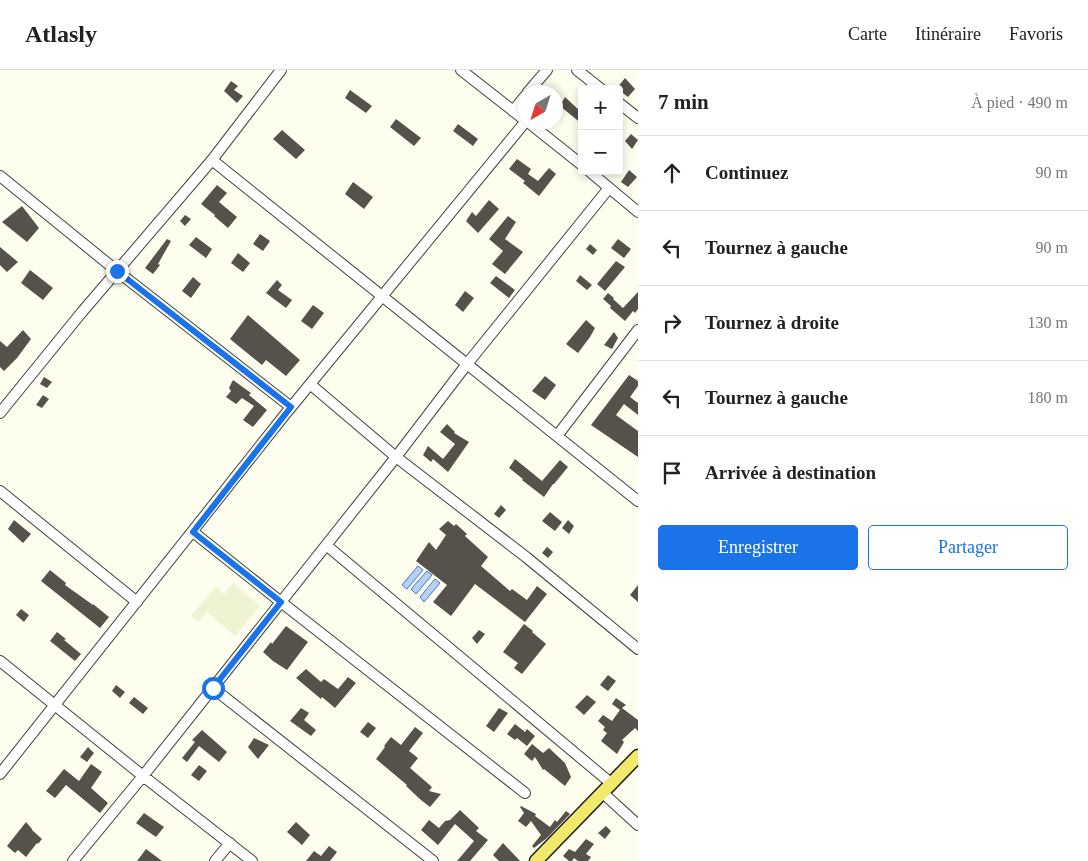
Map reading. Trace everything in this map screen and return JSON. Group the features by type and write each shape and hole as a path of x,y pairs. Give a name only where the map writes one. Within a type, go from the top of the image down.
{"main road":[{"path":"536,861 638,756"}],"street":[{"path":"0,413 82,312 212,160 281,70"},
{"path":"461,70 518,115"},
{"path":"534,85 547,70"},
{"path":"577,70 596,85"},
{"path":"513,111 518,105"},
{"path":"623,106 638,118"},
{"path":"0,774 291,407 519,130"},
{"path":"537,130 578,162"},
{"path":"212,160 638,501"},
{"path":"594,175 638,212"},
{"path":"0,176 117,271 291,407"},
{"path":"73,861 143,776 396,457 467,364 609,188"},
{"path":"557,436 638,330"},
{"path":"310,384 396,457 526,557 638,649"},
{"path":"0,492 137,602"},
{"path":"193,532 526,793"},
{"path":"326,545 607,788 638,825"},
{"path":"0,660 143,776 252,861"},
{"path":"213,688 432,861"},
{"path":"215,861 230,843"}],"green space":[{"path":"233,583 260,606 235,636 207,612 198,622 191,616 216,587 224,594"}],"water":[{"path":"418,566 423,570 407,589 402,585"},
{"path":"427,571 432,575 416,594 411,589"},
{"path":"435,579 440,583 424,602 420,597"}],"building":[{"path":"625,78 635,89 628,97 623,93 623,85 619,85"},
{"path":"231,81 238,86 234,90 243,96 237,103 224,91"},
{"path":"350,90 372,106 366,113 345,98"},
{"path":"565,97 578,109 578,121 563,108"},
{"path":"396,119 421,138 414,146 390,127"},
{"path":"458,124 478,139 473,146 453,131"},
{"path":"282,130 305,150 296,159 273,139"},
{"path":"631,134 638,140 632,149 625,141"},
{"path":"517,159 531,169 528,174 538,181 549,168 556,174 539,196 523,183 525,181 509,169"},
{"path":"629,170 637,177 628,187 621,182"},
{"path":"353,182 373,197 364,209 345,194"},
{"path":"217,185 227,193 219,202 237,217 228,228 201,204"},
{"path":"489,200 499,209 478,233 466,221 472,212 476,216"},
{"path":"22,206 39,228 27,242 2,222"},
{"path":"185,215 191,219 185,226 180,221"},
{"path":"508,216 516,222 505,239 523,252 505,274 492,264 503,251 489,239"},
{"path":"260,234 270,241 263,251 253,244"},
{"path":"196,237 212,249 206,258 189,245"},
{"path":"167,239 171,241 158,264 160,265 153,274 145,268"},
{"path":"618,239 631,249 624,258 611,248"},
{"path":"590,244 597,250 593,255 586,249"},
{"path":"0,247 18,262 7,272 0,265"},
{"path":"238,253 250,263 243,272 231,263"},
{"path":"616,261 625,267 605,291 597,284"},
{"path":"30,270 53,288 43,300 21,283"},
{"path":"580,275 592,285 587,290 576,281"},
{"path":"496,276 515,290 509,298 490,283"},
{"path":"193,277 201,284 191,298 182,291"},
{"path":"277,280 282,285 278,290 292,300 286,308 266,293"},
{"path":"465,291 474,298 463,312 455,305"},
{"path":"638,292 638,309 635,313 633,311 625,321 603,299 608,293 623,308"},
{"path":"313,305 324,313 312,329 301,321"},
{"path":"248,315 300,360 286,376 266,360 262,365 230,339"},
{"path":"586,320 595,328 578,353 566,344"},
{"path":"23,330 31,339 17,358 4,371 0,367 0,341 7,347"},
{"path":"614,332 618,338 612,349 604,345"},
{"path":"629,375 638,381 638,386 630,397 638,403 638,415 624,404 616,415 638,431 638,457 591,425"},
{"path":"545,376 556,385 545,400 532,391"},
{"path":"44,377 52,382 47,388 40,384"},
{"path":"233,380 251,393 249,395 267,410 253,427 243,420 254,406 242,398 236,404 226,397 231,391 229,388"},
{"path":"43,395 49,399 42,408 36,405"},
{"path":"447,424 454,433 469,442 448,472 433,459 431,462 423,455 428,446 443,459 455,444 440,432"},
{"path":"515,459 542,481 560,460 568,467 544,497 509,468"},
{"path":"501,505 506,510 499,518 494,514"},
{"path":"550,512 562,522 555,531 542,521"},
{"path":"14,520 31,534 23,543 8,529"},
{"path":"568,520 574,526 569,534 562,528"},
{"path":"448,521 454,526 456,524 467,534 465,536 488,557 481,566 510,591 512,589 527,600 537,586 547,594 525,622 475,584 451,616 433,602 447,585 416,561 429,542 436,550 446,535 439,529"},
{"path":"547,547 553,552 548,558 542,553"},
{"path":"50,570 66,583 65,585 109,617 100,628 41,581"},
{"path":"638,585 638,602 630,595"},
{"path":"21,609 29,615 24,622 16,615"},
{"path":"524,624 546,644 522,674 514,668 518,663 503,652"},
{"path":"286,626 308,642 287,670 263,652"},
{"path":"479,630 485,634 477,644 472,638"},
{"path":"57,632 81,654 75,661 50,641"},
{"path":"306,669 321,682 324,679 338,689 348,677 356,683 335,708 296,678"},
{"path":"608,675 616,681 608,691 600,685"},
{"path":"116,685 125,692 120,698 112,691"},
{"path":"587,695 596,702 584,715 575,707"},
{"path":"134,697 148,708 143,714 129,703"},
{"path":"616,698 626,705 622,708 638,720 638,731 635,728 622,740 624,742 617,754 601,741 607,733 603,730 605,727 598,721 603,715 612,721 620,710 612,704"},
{"path":"301,708 309,713 304,720 316,730 311,736 290,721"},
{"path":"499,708 508,713 494,732 486,726"},
{"path":"368,722 376,728 368,738 360,732"},
{"path":"515,724 525,732 527,729 535,736 527,746 517,738 515,740 507,734"},
{"path":"415,727 423,733 409,751 418,758 410,768 432,787 429,791 441,794 430,807 376,759 391,737 401,745"},
{"path":"202,730 227,752 219,762 199,746 187,762 182,758 195,742 192,740"},
{"path":"254,738 269,745 258,759 248,747"},
{"path":"532,744 543,753 549,748 565,763 571,777 565,786 543,770 535,757 532,761 524,754"},
{"path":"88,747 94,753 87,762 80,757"},
{"path":"91,764 102,772 91,788 108,803 100,813 66,785 55,798 46,791 64,769 79,781"},
{"path":"199,765 207,771 199,781 191,775"},
{"path":"521,806 536,814 535,816 550,827 566,811 570,814 547,838 534,848 532,846 541,835 531,821 526,827 518,821 524,813"},
{"path":"460,810 479,828 476,831 488,840 470,861 457,861 474,841 455,824 438,845 421,830 429,820 439,828"},
{"path":"144,813 164,827 156,837 136,823"},
{"path":"26,822 42,839 26,857 18,850 15,853 7,846"},
{"path":"296,822 310,835 302,845 287,832"},
{"path":"606,826 611,831 605,839 598,833"},
{"path":"586,839 594,844 586,854 591,857 588,861 578,861 574,858 572,861 569,861 563,856 569,849 575,852"},
{"path":"503,843 520,861 499,861 493,855"},
{"path":"329,846 337,852 330,861 306,861 314,851 321,856"},
{"path":"146,849 162,861 137,861"}],"route":[{"path":"117,271 291,407 193,532 281,602 213,688"}]}
